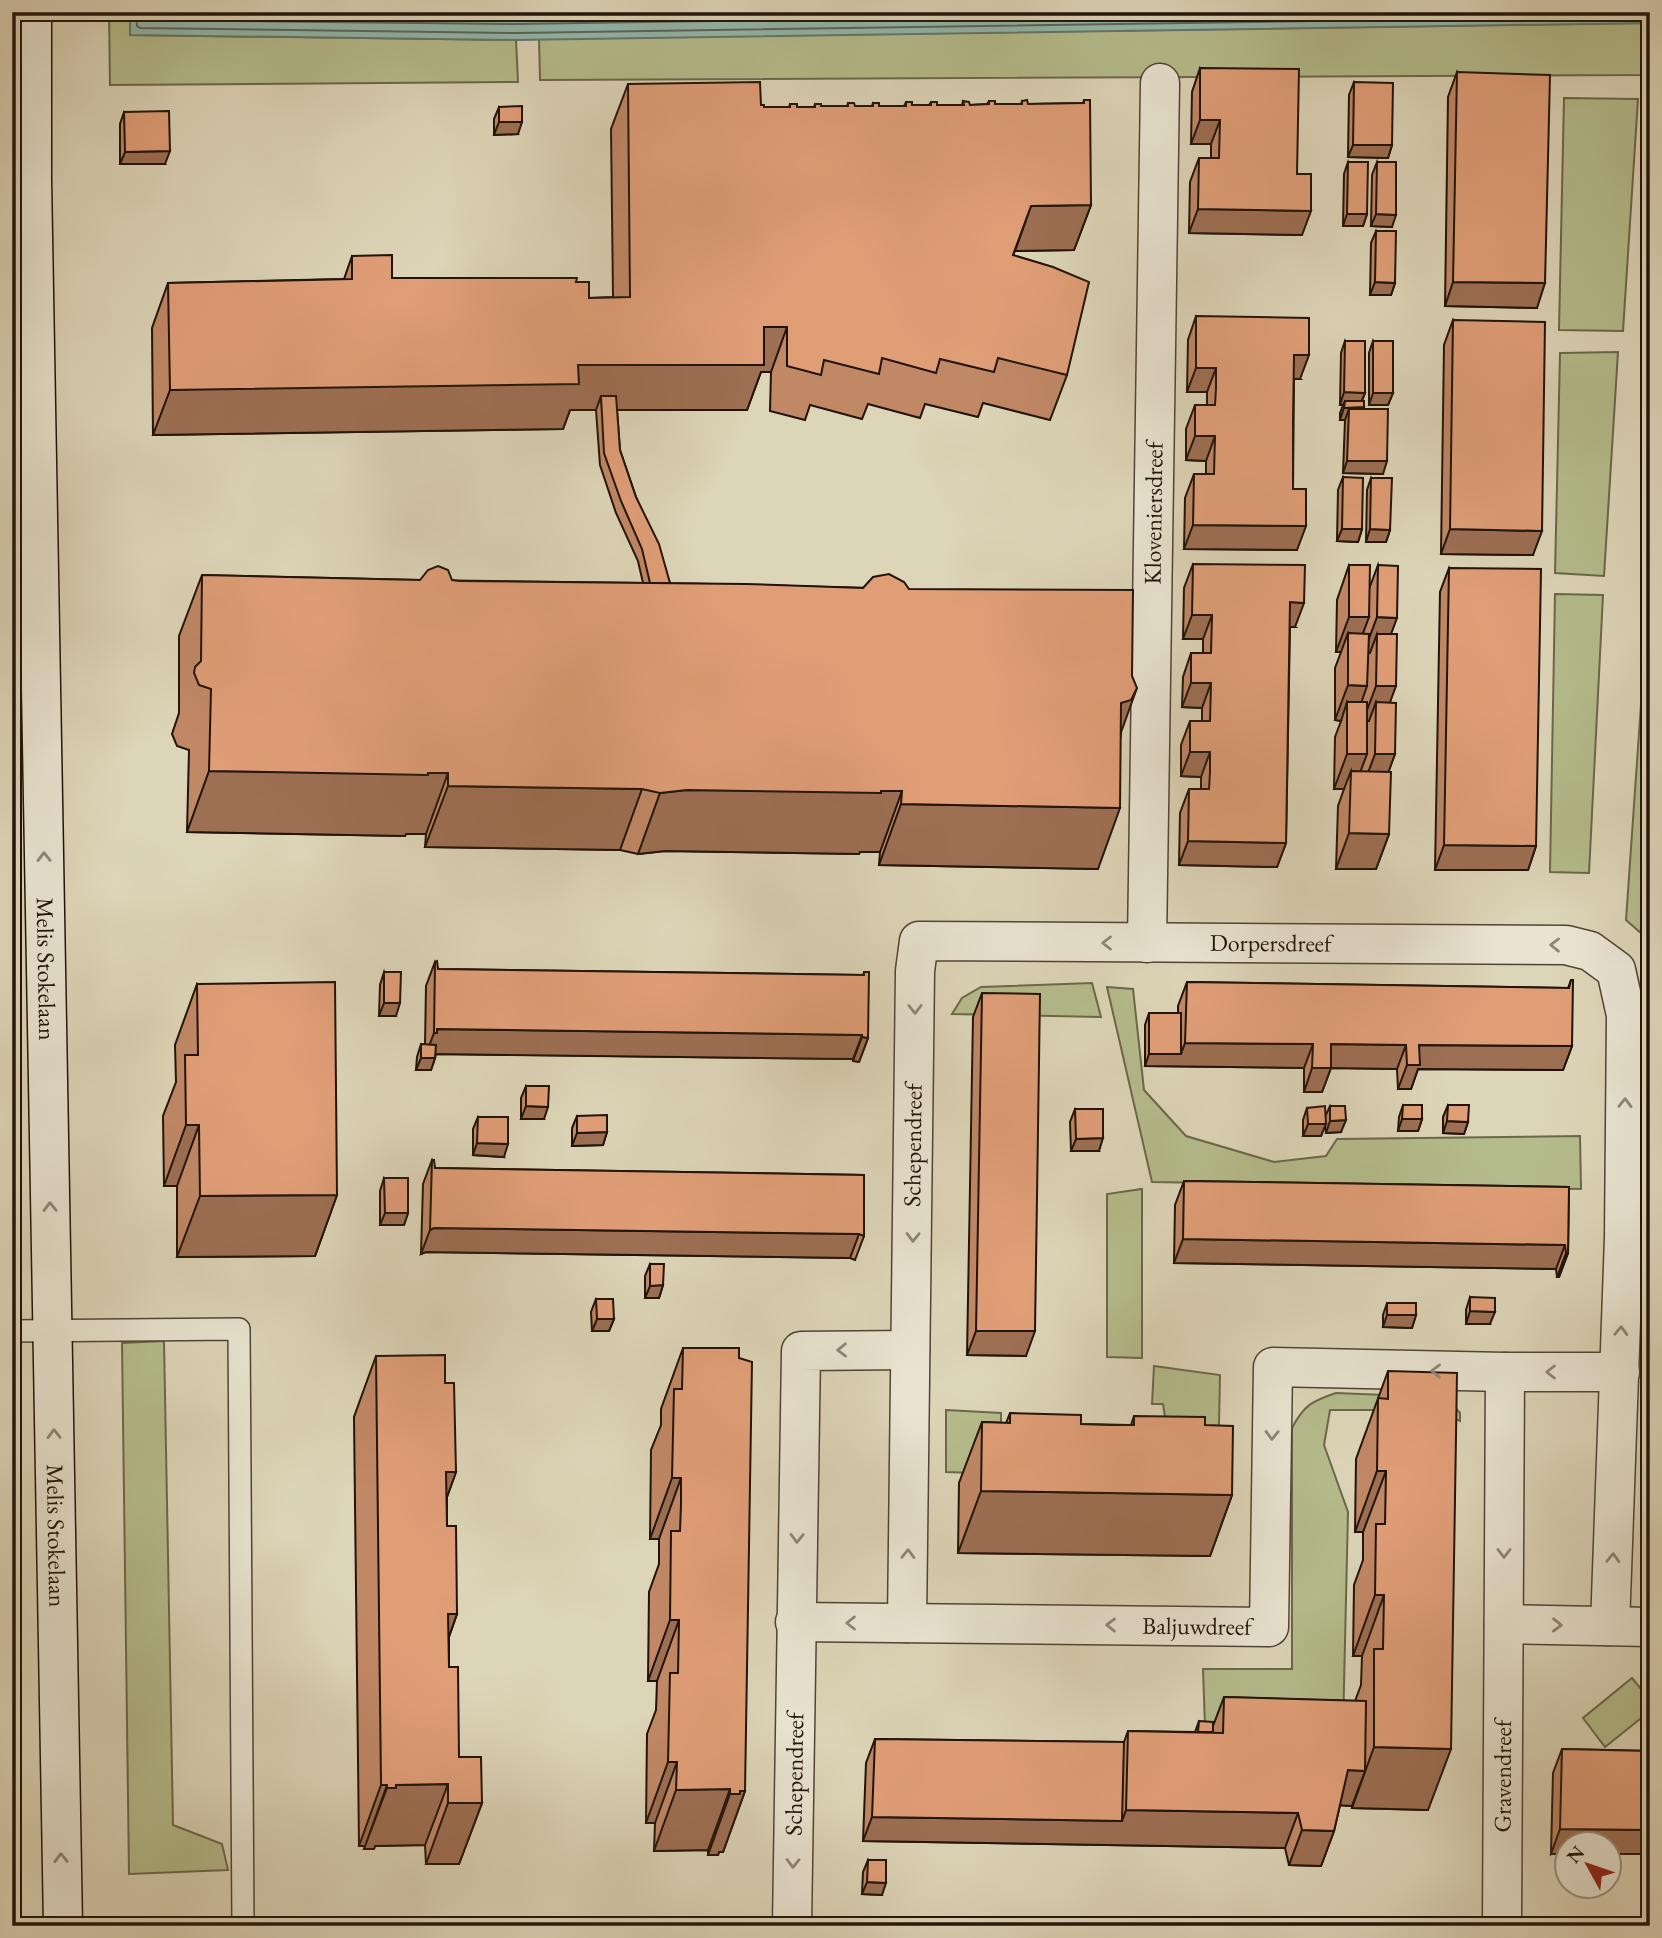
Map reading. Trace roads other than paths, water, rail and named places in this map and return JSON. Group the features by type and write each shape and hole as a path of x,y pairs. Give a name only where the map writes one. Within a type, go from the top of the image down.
{"street":[{"name":"Melis Stokelaan","path":"32,12 32,193 63,1926"},
{"name":"Kloveniersdreef","path":"1147,943 1160,83"},
{"name":"Dorpersdreef","path":"919,941 1566,945 1590,951 1616,970 1626,1015 1620,1372"},
{"name":"Schependreef","path":"907,1623 915,971 919,941"},
{"name":"Schependreef","path":"792,1926 801,1351 910,1350"},
{"name":"Baljuwdreef","path":"907,1623 1269,1627 1273,1367 1505,1372"},
{"path":"1505,1372 1620,1372 1610,1626"},
{"name":"Gravendreef","path":"1502,1926 1505,1372"},
{"path":"795,1622 907,1623"},
{"path":"1504,1624 1650,1627"}],"lane":[{"path":"12,1331 240,1329 243,1926"}],"water":[{"path":"130,12 1650,12 1650,23 516,40 130,35"}]}
